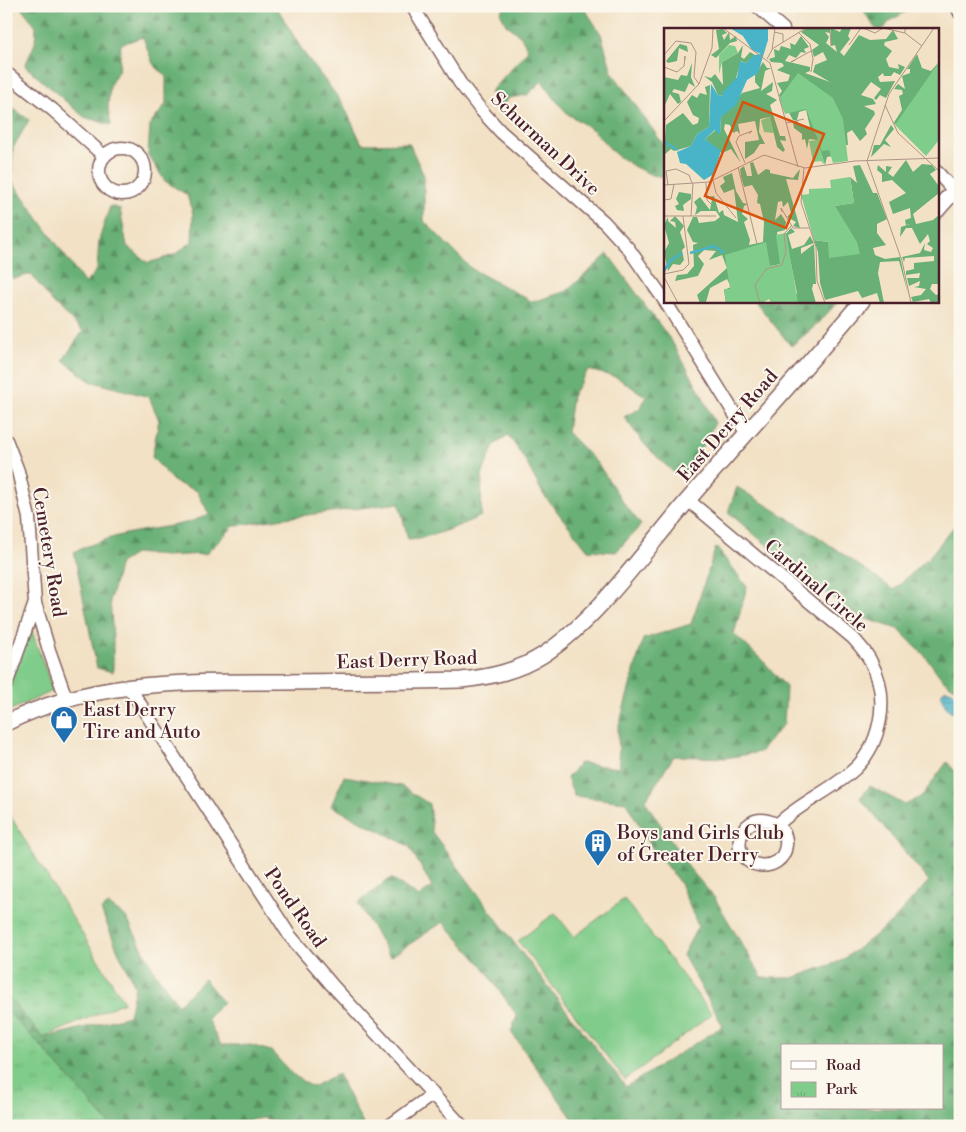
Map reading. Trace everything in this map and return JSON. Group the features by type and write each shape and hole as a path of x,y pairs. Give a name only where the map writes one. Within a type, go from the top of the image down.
{"street":[{"name":"Schurman Drive","path":"412,6 460,83 481,110 501,132 604,222 628,248 664,300"},
{"path":"757,6 782,28"},
{"path":"957,6 960,13"},
{"path":"6,73 53,110 104,156"},
{"path":"938,173 957,188 938,209"},
{"name":"Schurman Drive","path":"666,302 747,434"},
{"name":"East Derry Road","path":"6,723 66,698 102,690 196,682 461,680 486,677 510,671 541,656 572,632 606,597 861,302"},
{"name":"Cemetery Road","path":"6,440 18,471 29,518 35,603 66,698"},
{"name":"Cardinal Circle","path":"688,500 853,638 864,650 878,677 881,705 880,721 874,742 865,758 848,775 800,805 777,825"},
{"path":"6,685 35,603"},
{"name":"Pond Road","path":"129,687 290,936 332,985 462,1126"},
{"path":"389,1126 433,1094"}],"green space":[{"path":"20,6 276,6 304,53 343,104 362,144 409,143 424,176 424,221 472,269 533,302 567,291 608,254 672,342 701,393 715,423 688,471 674,473 645,445 624,417 639,409 647,397 616,377 588,370 572,396 567,432 598,464 641,525 616,552 588,550 543,494 524,458 508,435 494,445 482,475 481,516 436,534 408,539 399,503 234,526 206,554 165,556 136,553 120,563 110,600 113,672 97,668 74,552 115,537 184,523 209,514 197,491 174,482 152,457 159,420 149,397 90,381 63,360 83,331 52,302 31,274 13,279 6,270 6,103 29,120 13,148 12,181 85,284 97,270 99,240 110,206 120,209 127,246 148,263 174,255 192,242 193,214 187,195 165,181 148,155 150,125 166,104 166,76 153,64 143,37 121,44 119,69 110,85 108,108 111,125 84,117 25,66 35,43 36,26"},
{"path":"505,6 583,6 601,34 612,72 664,146 664,177 652,175 615,154 593,130 568,114 542,81 527,95 509,98 500,107 490,92 528,50 521,36 506,24 500,12"},
{"path":"864,6 915,6 890,21 884,28 875,28 865,13"},
{"path":"756,302 838,302 813,328 791,346"},
{"path":"737,487 817,536 894,590 930,556 960,519 960,692 942,679 926,657 898,629 860,617 809,581 728,512"},
{"path":"716,547 747,587 734,634 765,663 786,687 784,724 760,752 725,758 674,756 645,801 689,868 714,897 762,978 793,978 841,961 892,922 929,881 860,798 870,786 905,805 922,796 947,762 960,777 960,1126 623,1126 620,1119 603,1126 578,1126 511,1032 517,1016 482,965 443,922 390,957 358,903 391,878 419,897 432,887 409,846 331,806 344,776 401,786 429,804 432,832 515,944 626,1087 723,1026 683,955 698,926 680,883 652,848 626,802 574,796 567,778 580,763 619,768 618,729 643,639 691,624"},
{"path":"30,626 53,691 6,712 6,693"},
{"path":"6,809 124,1002 43,1038 6,994"},
{"path":"624,899 712,1014 625,1080 518,941 555,913 574,937"},
{"path":"109,905 126,917 155,972 178,1005 204,979 223,1002 207,1019 221,1045 250,1045 271,1051 292,1074 312,1087 338,1074 364,1126 298,1126 263,1118 232,1123 227,1126 33,1126 6,1109 6,994 43,1038 129,1016 135,986 101,910"},
{"path":"6,1010 41,1046 111,1126 6,1126"}],"water":[{"path":"946,689 952,691 960,698 960,711 955,714 943,702 942,692"}],"place":[{"name":"East Derry Tire and Auto","path":"64,744"},
{"name":"Boys and Girls Club of Greater Derry","path":"598,867"}]}
